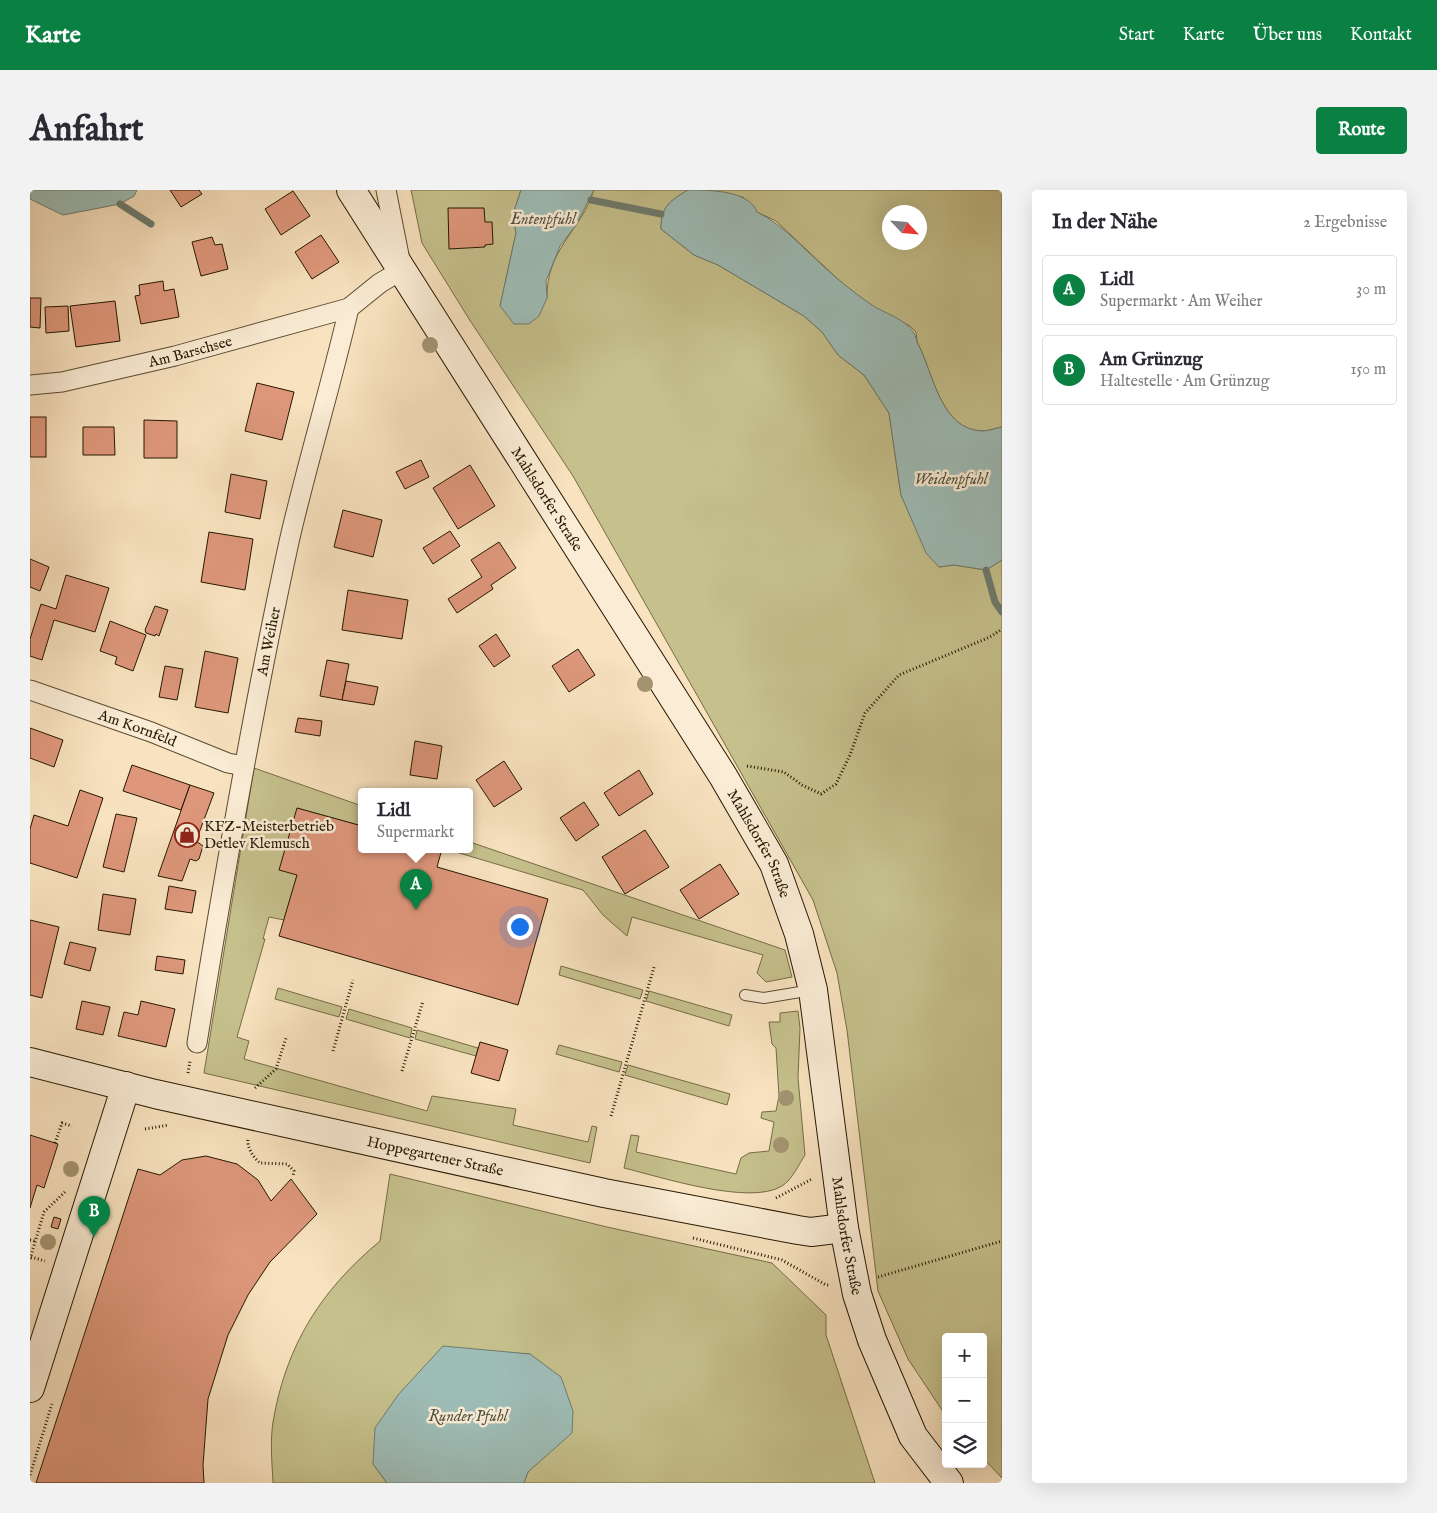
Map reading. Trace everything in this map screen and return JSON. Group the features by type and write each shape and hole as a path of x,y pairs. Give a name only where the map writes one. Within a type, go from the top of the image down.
{"main road":[{"name":"Mahlsdorfer Straße","path":"351,190 758,834 774,864 800,934 813,990 844,1228 854,1280 872,1340 913,1436 949,1483"},
{"name":"Hoppegartener Straße","path":"30,1062 126,1086 604,1193 811,1232 844,1228"},
{"path":"30,1388 126,1086"}],"street":[{"name":"Mahlsdorfer Straße","path":"386,190 402,270"},
{"path":"349,308 380,283 402,270"},
{"name":"Am Barschsee","path":"30,385 62,382 175,356 349,308"},
{"name":"Am Weiher","path":"197,1044 244,766 289,542 349,308"},
{"name":"Am Kornfeld","path":"30,690 151,732 228,763 244,766"}],"lane":[{"path":"745,995 764,998 813,990"}],"path":[{"path":"744,766 784,772 802,785 821,794 836,784 850,755 865,713 899,675 990,637 1002,629"},
{"path":"611,1116 654,967"},
{"path":"333,1051 353,980"},
{"path":"402,1071 423,1001"},
{"path":"255,1088 276,1069 286,1038"},
{"path":"55,1143 62,1123 72,1126"},
{"path":"248,1139 247,1145 257,1161 260,1163 287,1164 294,1171 293,1176"},
{"path":"30,1259 44,1212"},
{"path":"30,1240 35,1241"},
{"path":"826,1285 882,1276 1002,1241"}],"shaded area":[{"path":"411,190 521,190 513,214 516,233 500,306 547,298 548,281 552,266 565,241 581,217 594,190 688,190 672,201 665,209 661,221 661,229 694,255 718,265 804,316 822,332 838,355 864,375 889,413 901,495 913,522 939,567 954,565 986,570 1002,560 1002,1478 987,1462 987,1333 942,1333 942,1410 908,1359 878,1291 847,1030 837,973 813,900 573,476 469,319 422,243"},
{"path":"697,190 1002,190 1002,427 983,431 968,428 957,421 947,410 940,397 917,342 916,332 910,326 876,309 844,285 776,221 757,212 743,197"},
{"path":"254,768 358,805 358,825 297,808 297,875 284,920 269,917 263,939 265,939 237,1037 249,1041 244,1059 427,1111 432,1096 516,1109 513,1125 588,1142 592,1126 597,1127 590,1163 204,1073"},
{"path":"473,843 785,950 792,977 766,982 757,973 763,955 632,917 627,936 603,915 583,890 459,853 473,853"},
{"path":"561,966 643,990 640,999 559,975"},
{"path":"278,988 342,1007 339,1017 275,999"},
{"path":"649,991 732,1015 729,1026 646,1001"},
{"path":"349,1009 412,1028 410,1038 346,1019"},
{"path":"798,1011 800,1028 798,1078 805,1155 786,1183 768,1191 749,1193 705,1188 624,1168 631,1135 639,1136 636,1152 736,1174 741,1158 749,1153 769,1151 774,1122 761,1118 762,1112 776,1111 779,1096 776,1048 772,1044 769,1022 780,1022 780,1013"},
{"path":"417,1030 478,1048 476,1056 415,1039"},
{"path":"559,1045 622,1062 619,1072 556,1054"},
{"path":"628,1065 730,1094 727,1105 625,1075"},
{"path":"390,1174 607,1227 772,1263 826,1315 826,1335 875,1483 524,1483 528,1472 542,1458 530,1354 495,1352 373,1464 387,1483 273,1483 272,1429 279,1394 287,1368 309,1321 324,1300 340,1279 380,1241"}],"water":[{"path":"30,190 137,190 134,196 120,204 63,215 30,199"},
{"name":"Entenpfuhl","path":"521,190 594,190 576,225 560,246 546,281 547,298 539,316 529,324 514,324 500,306 516,233 513,214"},
{"name":"Weidenpfuhl","path":"688,190 717,191 746,199 757,212 783,229 851,289 869,303 905,323 910,328 915,334 940,397 947,410 957,421 968,428 983,431 1002,427 1002,560 986,570 954,565 939,567 926,553 901,495 889,413 864,375 838,355 822,332 804,316 718,265 694,255 661,229 661,221 665,209 672,201"},
{"name":"Runder Pfuhl","path":"443,1346 530,1354 561,1377 573,1411 572,1433 528,1472 524,1483 387,1483 373,1464 375,1428 398,1395"}],"building":[{"path":"170,190 199,190 202,194 181,207"},
{"path":"293,191 310,216 281,235 265,209"},
{"path":"448,208 484,208 485,222 492,222 493,244 485,245 485,247 449,249"},
{"path":"321,235 339,262 312,279 295,252"},
{"path":"212,237 215,245 222,244 228,269 201,276 192,242"},
{"path":"163,281 164,291 174,289 179,317 141,324 135,296 140,295 139,285"},
{"path":"30,298 41,298 40,328 30,327"},
{"path":"115,301 120,341 76,347 70,306"},
{"path":"68,306 69,331 46,333 45,307"},
{"path":"257,383 294,392 282,440 245,431"},
{"path":"30,417 46,417 46,457 30,457"},
{"path":"144,420 177,421 177,458 144,458"},
{"path":"83,427 114,427 115,455 83,455"},
{"path":"421,460 429,477 405,489 396,472"},
{"path":"470,465 495,506 458,529 433,488"},
{"path":"231,474 267,481 260,519 225,512"},
{"path":"343,510 382,520 373,557 334,547"},
{"path":"450,531 460,546 433,564 423,548"},
{"path":"209,532 253,539 245,590 201,582"},
{"path":"499,542 516,568 491,585 493,589 457,613 448,599 482,577 471,560"},
{"path":"30,559 49,567 40,591 30,587"},
{"path":"66,575 109,588 95,632 54,620 42,660 30,656 30,639 41,604 56,609"},
{"path":"348,590 408,600 402,639 342,630"},
{"path":"155,606 168,610 159,636 146,633 145,630"},
{"path":"110,621 146,635 133,671 115,664 117,657 100,651"},
{"path":"496,634 510,656 494,667 479,646"},
{"path":"578,649 595,675 569,692 552,666"},
{"path":"205,651 238,658 228,713 195,707"},
{"path":"327,660 349,664 342,700 320,696"},
{"path":"165,666 183,669 177,700 159,697"},
{"path":"346,681 378,687 374,705 342,700"},
{"path":"298,718 322,721 320,736 295,732"},
{"path":"30,728 63,740 54,767 30,758"},
{"path":"415,741 442,746 437,779 410,775"},
{"path":"504,761 522,789 494,807 476,780"},
{"path":"132,765 190,785 181,810 123,791"},
{"path":"639,770 653,794 619,816 604,793"},
{"path":"190,785 214,793 196,841 203,846 199,859 196,861 190,859 182,881 158,876"},
{"path":"80,790 103,798 77,878 30,863 30,829 34,815 68,826"},
{"path":"584,802 599,825 576,841 560,818"},
{"path":"297,808 358,825 358,853 441,853 437,867 548,899 518,1005 279,936 297,875 279,870"},
{"path":"116,814 137,818 124,872 103,867"},
{"path":"645,830 669,867 625,894 602,857"},
{"path":"720,864 739,894 699,919 680,890"},
{"path":"169,886 196,891 192,913 165,909"},
{"path":"103,894 136,899 130,935 98,930"},
{"path":"30,920 59,927 42,998 30,995"},
{"path":"70,942 96,948 90,971 64,964"},
{"path":"157,956 185,960 183,974 155,970"},
{"path":"82,1001 110,1007 103,1035 76,1029"},
{"path":"141,1001 175,1009 166,1047 118,1036 124,1012 138,1015"},
{"path":"480,1042 508,1050 499,1081 471,1073"},
{"path":"30,1135 58,1144 44,1188 37,1185 30,1208"},
{"path":"206,1156 237,1164 258,1180 271,1201 291,1179 317,1214 270,1262 248,1295 228,1335 208,1399 203,1465 204,1483 36,1483 138,1169 160,1175 182,1160"},
{"path":"54,1217 61,1219 58,1229 51,1227"}],"waterway":[{"path":"591,200 661,214"},
{"path":"120,204 151,224"},
{"path":"986,570 995,602 1002,612"}],"place":[{"name":"KFZ-Meisterbetrieb Detlev Klemusch","path":"187,835"},
{"name":"Lidl","path":"416,910"},
{"name":"Am Grünzug","path":"94,1237"}]}
